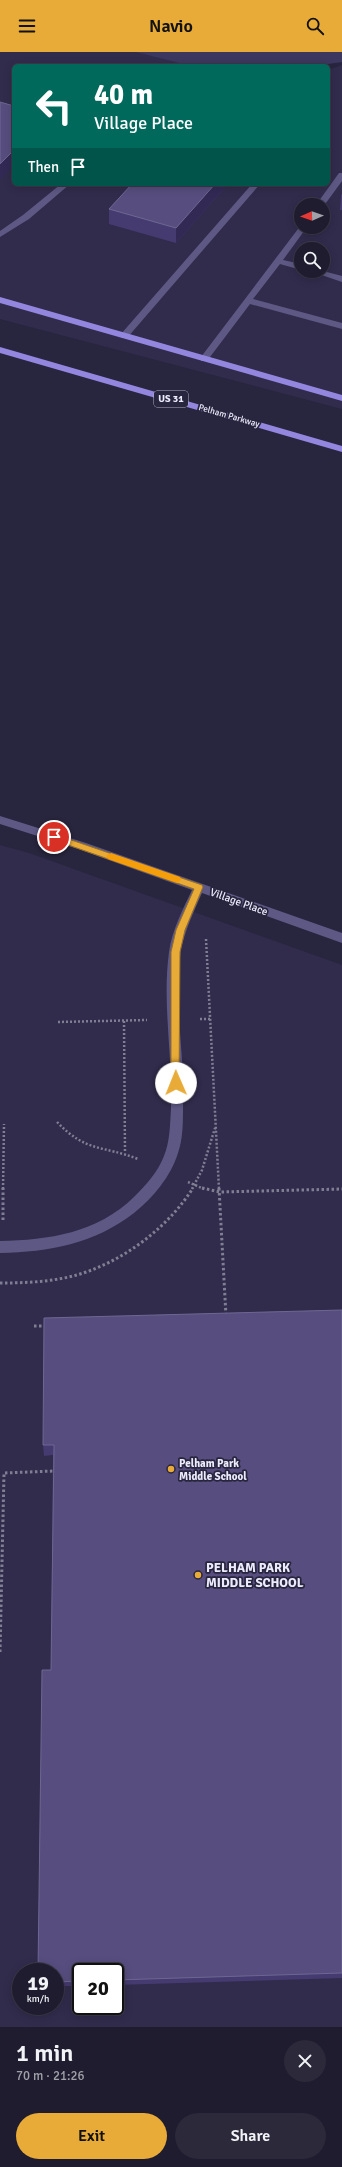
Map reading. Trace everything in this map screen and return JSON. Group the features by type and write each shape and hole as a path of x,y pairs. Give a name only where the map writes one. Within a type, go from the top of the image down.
{"main road":[{"path":"0,300 342,398"},
{"name":"Pelham Parkway","path":"0,350 342,448"}],"street":[{"path":"325,198 342,175"},
{"path":"0,234 26,217 64,186"},
{"path":"124,336 254,186"},
{"path":"204,359 298,234"},
{"path":"278,261 294,266"},
{"path":"330,276 342,279"},
{"path":"249,301 342,326"},
{"name":"Village Place","path":"0,820 198,887 342,938"},
{"path":"1,1247 18,1248 68,1240 97,1232 132,1209 157,1181 174,1147 176,1114 175,952 180,930 198,887"}],"path":[{"path":"205,931 211,1019 226,1321"},
{"path":"58,1022 211,1019"},
{"path":"124,1021 125,1153"},
{"path":"2,1283 1,1247 4,1124"},
{"path":"220,1192 342,1189"},
{"path":"34,1326 50,1326"},
{"path":"0,1652 4,1473 54,1471"}],"shaded area":[{"path":"0,52 241,52 294,64 12,64 12,186 330,186 330,69 342,65 342,409 0,319"},
{"path":"136,52 342,52 342,62 328,64 183,64"},
{"name":"Pelham Park Middle School","path":"0,845 29,853 342,965 342,2027 0,2027"}],"building":[{"path":"0,102 12,105 12,152 0,164"},
{"path":"130,186 213,186 176,228 109,209"},
{"name":"PELHAM PARK MIDDLE SCHOOL","path":"342,1310 342,1973 124,1980 124,1963 72,1963 72,1981 64,1982 64,1963 38,1963 42,1670 51,1670 54,1445 43,1445 44,1318"}],"slow traffic":[{"path":"111,856 177,880"}],"place":[{"name":"Pelham Park Middle School","path":"171,1469"},
{"name":"PELHAM PARK MIDDLE SCHOOL","path":"198,1575"}],"route":[{"path":"54,837 198,887 180,930 175,952 176,1083"}]}
